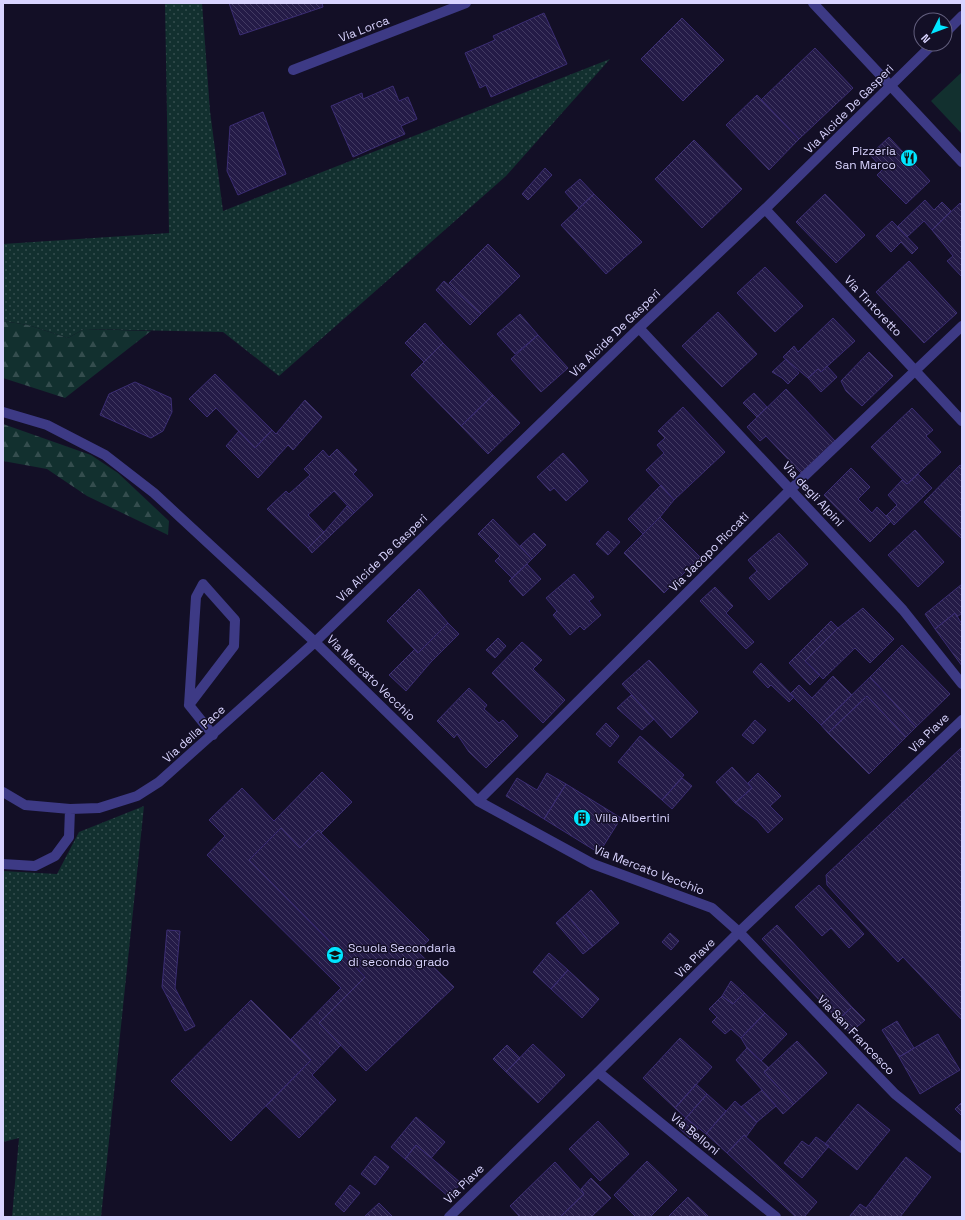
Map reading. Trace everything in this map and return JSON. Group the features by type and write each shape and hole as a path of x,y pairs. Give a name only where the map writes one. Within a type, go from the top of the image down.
{"street":[{"name":"Via Lorca","path":"293,70 466,3"},
{"path":"813,3 962,162"},
{"path":"953,24 962,16"},
{"name":"Via Alcide De Gasperi","path":"315,642 639,328 765,209 925,52"},
{"name":"Via Tintoretto","path":"765,209 962,421"},
{"name":"Via Jacopo Riccati","path":"478,801 791,489 962,326"},
{"name":"Via degli Alpini","path":"639,328 903,610 962,684"},
{"name":"Via Mercato Vecchio","path":"3,412 47,425 105,455 154,493 315,642 478,801 593,864 712,908 739,932"},
{"path":"189,705 234,646 235,620 203,584 196,598 189,705 213,735"},
{"name":"Via della Pace","path":"3,792 25,805 70,809 98,808 137,796 159,782 315,642"},
{"name":"Via Piave","path":"449,1217 739,932 962,720"},
{"path":"3,864 35,866 55,856 69,837 70,809"},
{"name":"Via San Francesco","path":"739,932 895,1094 962,1148"},
{"name":"Via Belloni","path":"598,1072 776,1217"}],"green space":[{"path":"165,3 202,3 210,111 223,211 610,59 506,176 279,376 223,332 84,329 68,338 28,325 3,321 3,244 169,233"},
{"path":"962,72 962,134 931,101"},
{"path":"3,321 28,325 68,338 84,329 151,331 65,398 3,378"},
{"path":"3,424 91,455 118,473 169,521 168,535 87,496 47,469 3,461"},
{"path":"144,806 101,1217 12,1217 19,1138 3,1142 3,871 57,874 79,832"}],"building":[{"path":"229,3 322,3 323,7 240,35"},
{"path":"544,13 567,64 491,97 486,85 480,88 465,53 495,40 493,36"},
{"path":"682,18 724,60 683,101 641,59"},
{"path":"815,48 853,88 799,139 761,100"},
{"path":"393,86 399,101 408,97 417,119 401,126 405,134 353,157 331,106 362,93 363,99"},
{"path":"757,95 799,139 769,170 726,125"},
{"path":"263,112 286,174 238,195 227,171 230,126"},
{"path":"889,137 930,181 906,204 877,175 883,169 870,155"},
{"path":"694,140 742,189 702,228 655,179"},
{"path":"545,168 552,175 528,200 522,194"},
{"path":"580,179 594,194 579,208 565,192"},
{"path":"594,194 642,242 606,274 561,225"},
{"path":"825,194 865,235 836,263 796,222"},
{"path":"925,200 934,210 942,202 951,211 932,230 924,221 907,237 897,227"},
{"path":"960,203 962,205 962,277 947,261 953,256 932,230"},
{"path":"892,221 918,248 912,254 901,242 891,252 876,236"},
{"path":"488,244 520,276 481,314 449,283"},
{"path":"909,261 957,313 924,343 876,292"},
{"path":"765,267 803,306 775,332 737,293"},
{"path":"444,281 481,314 470,325 436,290"},
{"path":"718,312 757,354 722,387 682,346"},
{"path":"520,314 538,335 515,354 497,334"},
{"path":"833,318 855,341 821,372 818,369 808,378 783,357 794,346 798,352"},
{"path":"425,323 443,343 424,362 405,343"},
{"path":"538,335 568,368 541,392 511,359"},
{"path":"443,343 493,395 461,426 411,375"},
{"path":"869,352 893,376 862,406 846,391 841,381"},
{"path":"786,359 799,373 788,384 772,372"},
{"path":"827,366 837,377 821,392 808,378 818,369 821,372"},
{"path":"215,374 272,430 255,448 216,408 207,417 189,399"},
{"path":"135,382 171,398 172,412 163,431 151,438 100,415 109,394"},
{"path":"786,389 835,441 801,473 766,436 760,441 747,427"},
{"path":"754,393 767,407 757,417 743,403"},
{"path":"493,395 520,423 488,454 461,426"},
{"path":"305,400 322,417 293,450 288,445 258,478 226,446 239,431 255,448 272,430 276,434"},
{"path":"683,407 725,452 674,500 646,470 664,453 657,445 665,438 658,431"},
{"path":"912,408 933,430 926,436 941,452 907,484 871,447"},
{"path":"337,449 357,470 353,474 373,495 354,513 334,491 308,515 324,532 308,548 267,509 286,491 289,494 310,475 304,469 323,450 329,457"},
{"path":"563,453 588,481 566,501 554,488 550,491 537,477"},
{"path":"960,465 962,466 962,539 924,502"},
{"path":"851,468 870,487 858,499 872,513 877,507 891,521 870,542 824,495"},
{"path":"918,474 932,488 894,525 886,516 897,505 888,495 902,480 907,484"},
{"path":"661,485 674,500 643,534 628,519"},
{"path":"347,506 354,513 312,553 308,548"},
{"path":"660,517 700,557 664,593 624,553"},
{"path":"493,519 532,559 512,578 495,561 500,556 478,534"},
{"path":"915,530 944,562 918,587 888,555"},
{"path":"608,531 620,542 608,555 596,544"},
{"path":"534,533 546,545 532,559 520,546"},
{"path":"779,533 808,564 769,600 749,578 757,571 748,560"},
{"path":"527,564 541,579 523,596 509,581"},
{"path":"574,574 594,597 589,601 601,615 584,630 580,626 570,635 553,615 557,611 546,598"},
{"path":"962,584 962,613 957,617 955,613 935,629 925,614"},
{"path":"715,587 733,606 726,613 754,642 746,649 700,601"},
{"path":"419,589 448,623 418,653 387,621"},
{"path":"863,608 894,639 870,663 855,648 823,679 805,661 838,628"},
{"path":"955,613 962,624 962,666 935,629"},
{"path":"831,621 838,628 805,661 820,675 810,685 789,663"},
{"path":"448,623 459,634 431,662 406,691 389,675 415,649 418,653"},
{"path":"498,638 506,646 495,658 486,650"},
{"path":"522,642 542,660 533,669 565,700 543,723 492,673"},
{"path":"902,645 950,694 916,727 870,677"},
{"path":"649,660 698,712 671,738 622,684"},
{"path":"761,663 794,697 789,702 771,685 768,688 753,672"},
{"path":"833,676 852,695 821,725 790,694 799,685 812,698"},
{"path":"870,677 916,727 906,737 867,696 828,733 821,725"},
{"path":"469,688 487,705 484,709 499,723 503,720 518,736 486,768 469,752 457,734 454,738 437,721"},
{"path":"631,695 654,719 642,730 617,708"},
{"path":"867,696 906,737 869,774 828,733"},
{"path":"755,720 766,730 753,744 742,735"},
{"path":"606,723 619,736 610,747 596,734"},
{"path":"640,736 684,775 662,800 618,762"},
{"path":"962,747 962,1020 903,957 898,962 827,885 826,875"},
{"path":"732,767 752,788 735,803 716,782"},
{"path":"322,772 352,802 321,833 318,830 300,848 281,828 249,860 365,977 319,1023 341,1045 312,1075 336,1100 299,1138 266,1106 311,1060 291,1039 341,988 207,855 225,836 209,820 242,788 274,821"},
{"path":"547,773 566,784 544,819 506,796 517,778 537,790"},
{"path":"758,773 781,796 770,806 783,819 768,833 757,820 735,803 752,788 748,783"},
{"path":"682,778 692,786 672,809 662,800"},
{"name":"Villa Albertini","path":"566,784 621,818 599,853 544,819"},
{"path":"281,828 300,848 318,830 429,940 417,951 454,987 366,1071 319,1023 365,977 249,860"},
{"path":"819,885 864,934 849,948 831,928 822,936 795,907"},
{"path":"591,890 619,923 593,946 566,914"},
{"path":"566,914 593,946 583,954 556,923"},
{"path":"777,925 852,1007 838,1020 762,939"},
{"path":"167,930 180,931 175,988 195,1026 185,1031 162,987"},
{"path":"670,933 679,941 671,950 662,942"},
{"path":"549,953 568,970 551,989 533,972"},
{"path":"568,970 599,999 582,1018 551,989"},
{"path":"731,981 744,993 733,1004 722,996"},
{"path":"744,993 765,1013 741,1038 731,1029 725,1034 712,1022 717,1017 709,1009 722,996 733,1004"},
{"path":"251,1000 311,1060 231,1141 171,1081"},
{"path":"852,1007 865,1020 850,1033 838,1020"},
{"path":"765,1013 787,1034 761,1061 747,1048 741,1038"},
{"path":"897,1021 914,1048 899,1057 882,1030"},
{"path":"938,1034 960,1070 920,1094 899,1057"},
{"path":"680,1038 712,1067 675,1108 643,1078"},
{"path":"797,1041 827,1073 794,1104 764,1072"},
{"path":"533,1044 565,1075 538,1103 506,1072"},
{"path":"507,1045 520,1058 506,1072 493,1059"},
{"path":"747,1048 769,1068 764,1072 794,1104 783,1114 736,1060"},
{"path":"696,1084 707,1094 686,1118 675,1108"},
{"path":"762,1090 776,1106 757,1122 741,1107"},
{"path":"707,1094 726,1111 706,1134 686,1118"},
{"path":"735,1101 757,1122 746,1137 744,1135 727,1153 706,1134"},
{"path":"962,1102 962,1116 955,1109"},
{"path":"858,1104 890,1130 857,1170 825,1144"},
{"path":"416,1117 445,1142 431,1158 416,1145 405,1159 391,1147"},
{"path":"686,1118 698,1129 690,1138 678,1127"},
{"path":"598,1121 629,1154 600,1181 569,1149"},
{"path":"744,1135 817,1202 804,1217 796,1217 727,1153"},
{"path":"816,1137 829,1146 802,1178 784,1163 802,1141 809,1146"},
{"path":"416,1145 461,1183 449,1197 405,1159"},
{"path":"375,1156 389,1167 375,1185 361,1174"},
{"path":"906,1157 931,1177 900,1217 849,1217 860,1204 866,1208"},
{"path":"647,1161 677,1190 650,1217 636,1217 614,1195"},
{"path":"555,1162 584,1194 560,1217 520,1217 510,1206"},
{"path":"591,1178 611,1198 591,1217 560,1217 584,1194 581,1189"},
{"path":"350,1185 360,1193 344,1212 335,1204"},
{"path":"688,1197 709,1217 668,1217"},
{"path":"379,1203 393,1217 364,1217"}],"place":[{"name":"Pizzeria San Marco","path":"909,158"},
{"name":"Villa Albertini","path":"582,818"},
{"name":"Scuola Secondaria di secondo grado","path":"335,955"}]}
